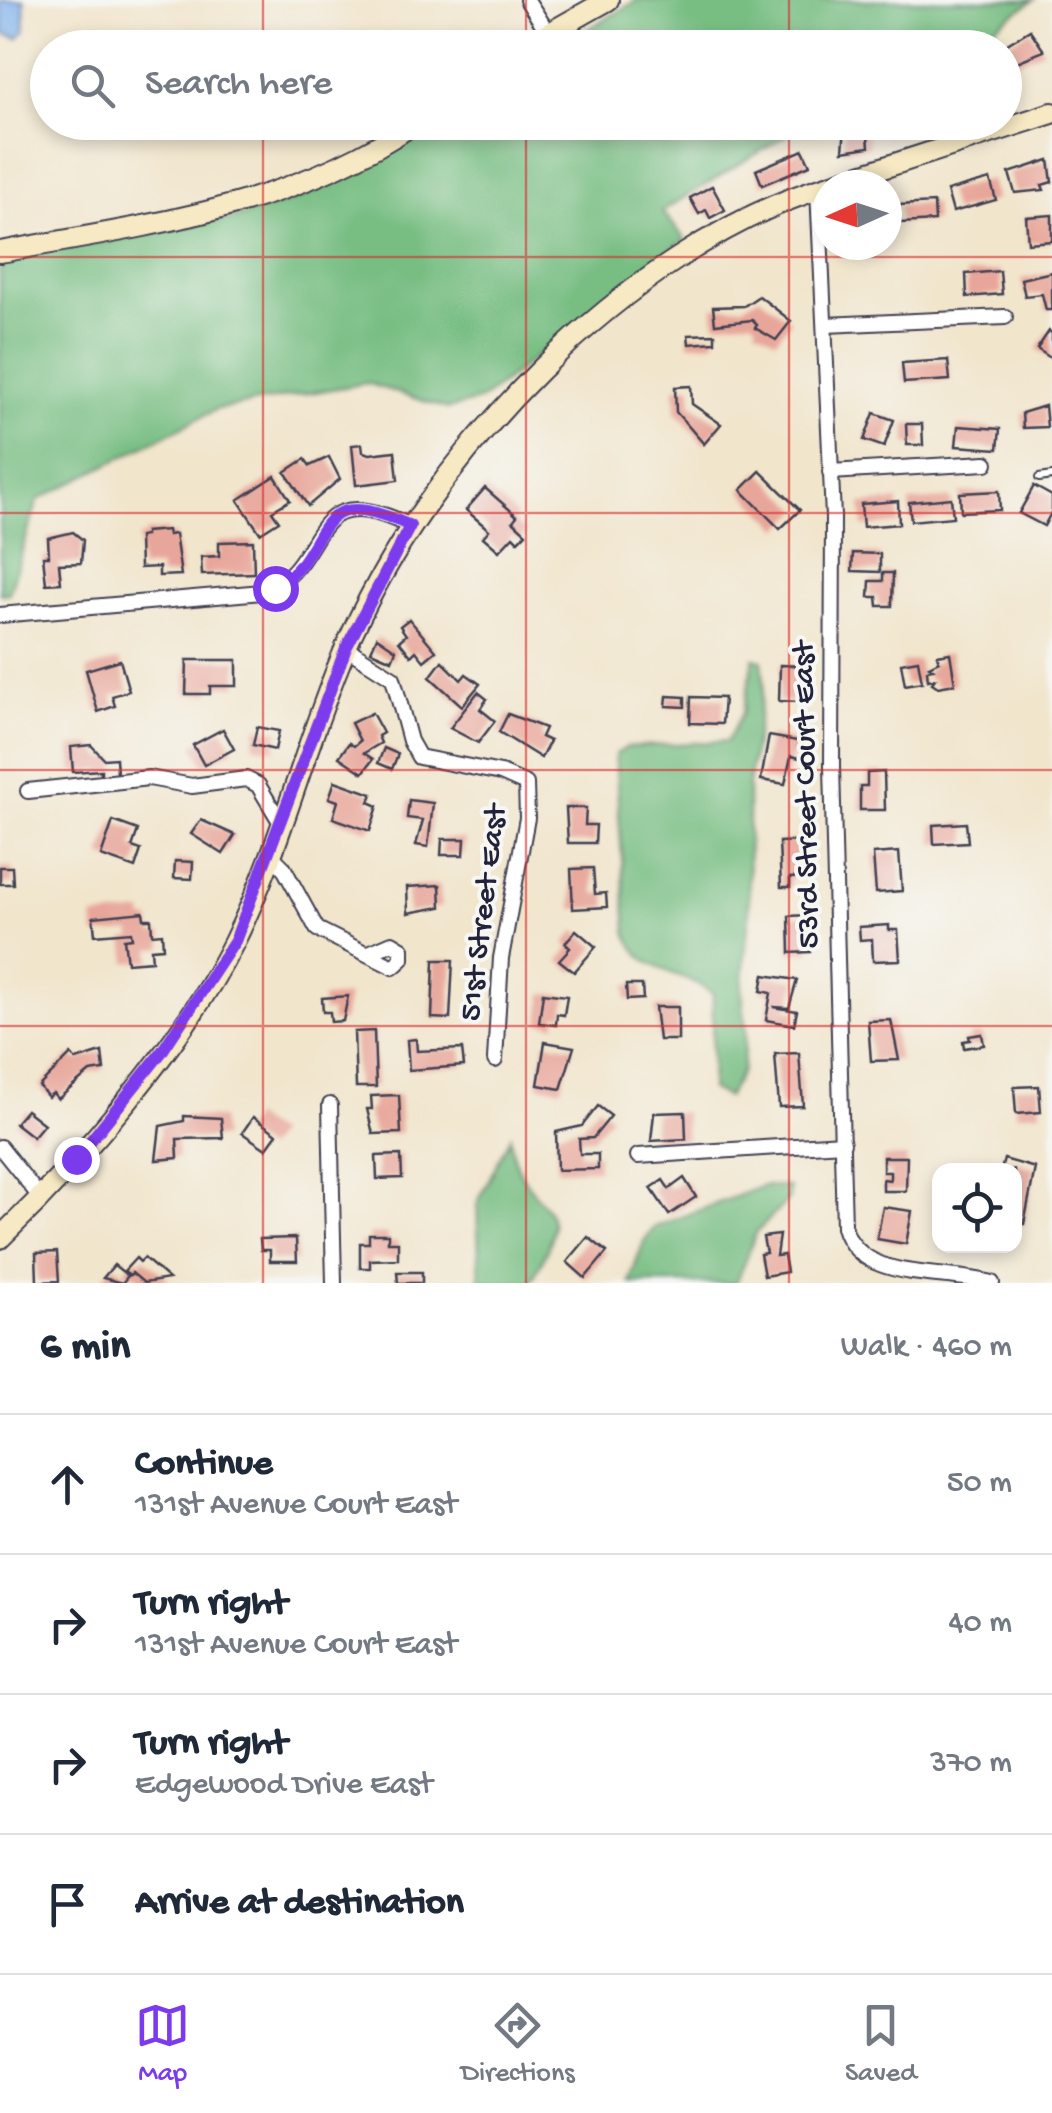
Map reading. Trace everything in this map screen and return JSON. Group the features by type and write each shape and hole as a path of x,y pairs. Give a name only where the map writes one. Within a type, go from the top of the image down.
{"street":[{"path":"527,0 546,30"},
{"path":"549,30 608,0"},
{"path":"1022,122 1052,112"},
{"path":"0,252 241,205 332,169 384,140"},
{"path":"876,170 967,140"},
{"path":"0,1238 125,1098 206,991 235,941 346,648 410,526 486,427 583,332 701,246 775,204 812,191"},
{"name":"53rd Street Court East","path":"826,260 832,766 844,1228 856,1256 866,1266 931,1280 992,1283"},
{"path":"826,325 1005,318"},
{"path":"830,472 986,462"},
{"path":"0,616 262,592 291,574 315,536 341,513 373,510 410,526"},
{"name":"51st Street East","path":"346,648 393,678 410,741 419,757 501,772 526,784 527,818 501,958 496,1060"},
{"path":"28,791 149,778 192,786 246,779 258,785 281,823"},
{"path":"269,853 282,867 317,929 370,952"},
{"path":"330,1105 334,1283"},
{"path":"638,1156 843,1144"},
{"path":"0,1147 40,1197"}],"lane":[{"path":"1039,478 1052,476"}],"green space":[{"path":"637,0 1034,0 990,30 587,30"},
{"path":"406,140 779,140 662,211 685,239 481,400 448,409 367,383 217,409 38,500 9,593 0,594 0,260 237,217 306,196"},
{"path":"754,658 762,660 764,684 748,785 749,911 742,990 746,1033 742,1071 727,1097 711,1090 713,994 652,964 633,946 627,932 615,755 627,747 727,741 743,712"},
{"path":"510,1137 516,1163 551,1218 552,1233 530,1283 480,1283 477,1204"},
{"path":"763,1186 789,1187 789,1199 756,1233 736,1283 629,1283 644,1241 655,1227"}],"water":[{"path":"0,0 24,0 25,30 18,38 4,34"}],"building":[{"path":"1030,30 1044,51 1022,60 1022,35"},
{"path":"844,140 868,140 869,147 843,151"},
{"path":"803,150 810,165 762,185 756,170"},
{"path":"1049,160 1052,182 1042,185 1044,190 1015,193 1009,173"},
{"path":"990,179 996,200 953,212 947,191"},
{"path":"712,186 725,210 710,218 706,210 699,214 690,198"},
{"path":"934,203 935,221 902,223 902,205"},
{"path":"1052,215 1052,241 1028,243 1026,217"},
{"path":"1000,271 1002,294 967,297 966,274"},
{"path":"1052,272 1052,310 1046,310 1042,294 1025,296 1021,279"},
{"path":"759,296 791,321 776,340 755,328 752,320 715,324 713,307 744,306"},
{"path":"1049,331 1052,333 1052,359 1037,349"},
{"path":"715,334 715,342 689,344 688,335"},
{"path":"948,360 950,380 904,383 902,363"},
{"path":"691,386 692,404 721,424 704,444 676,412 675,387"},
{"path":"1045,406 1047,427 1023,428 1022,413"},
{"path":"874,413 894,420 884,447 864,440"},
{"path":"906,424 922,424 923,445 907,445"},
{"path":"958,426 1000,429 998,449 956,446"},
{"path":"362,444 363,452 370,454 395,451 398,480 356,485 352,445"},
{"path":"329,457 340,479 308,506 285,472 305,459 310,466"},
{"path":"760,471 800,510 780,529 741,490"},
{"path":"275,476 290,500 272,511 279,521 260,533 238,500"},
{"path":"1034,486 1052,496 1052,511 1044,526 1019,513"},
{"path":"485,488 517,516 513,521 526,533 518,541 513,536 499,551 483,537 489,530 466,510"},
{"path":"999,491 1000,510 961,512 960,493"},
{"path":"951,498 953,517 911,521 909,502"},
{"path":"898,501 899,524 863,527 861,504"},
{"path":"167,530 168,535 175,534 181,575 159,576 159,567 140,568 139,537 145,536 145,532"},
{"path":"73,532 83,540 81,563 59,564 61,583 46,584 43,556 49,556 48,538"},
{"path":"253,541 254,573 202,575 201,557 219,556 219,542"},
{"path":"853,553 880,554 880,572 852,571"},
{"path":"883,573 893,573 892,606 878,606 877,597 869,597 870,581 883,581"},
{"path":"409,619 436,651 424,661 416,651 411,656 399,641 406,635 400,626"},
{"path":"377,637 396,650 392,660 371,651"},
{"path":"950,653 955,684 938,687 932,683 935,679 928,680 927,670 939,661 937,655"},
{"path":"120,660 129,691 112,696 115,706 98,712 86,670"},
{"path":"187,660 237,660 237,686 210,686 210,694 186,694"},
{"path":"918,660 922,682 905,685 901,663"},
{"path":"442,661 461,680 466,674 480,684 462,706 430,677"},
{"path":"780,665 802,666 801,702 779,701"},
{"path":"478,692 487,699 480,709 495,721 478,743 450,728"},
{"path":"667,696 685,697 685,707 666,706"},
{"path":"691,697 724,698 722,724 690,723"},
{"path":"372,713 383,733 378,736 381,743 364,753 373,759 363,773 339,757 349,743 354,746 360,741 351,723"},
{"path":"508,714 545,728 541,737 550,741 541,758 499,732"},
{"path":"257,727 279,731 275,750 253,745"},
{"path":"223,729 234,749 204,765 193,745"},
{"path":"769,736 803,742 800,758 791,756 785,784 761,780"},
{"path":"91,745 104,759 116,758 117,774 101,776 101,770 73,772 71,747"},
{"path":"384,748 398,754 392,769 378,763"},
{"path":"884,772 885,810 860,810 860,786 867,786 867,773"},
{"path":"335,781 372,794 369,802 378,806 370,831 333,818 338,801 329,798"},
{"path":"409,800 433,803 428,847 416,845 423,820 407,818"},
{"path":"566,808 586,808 585,825 596,825 595,843 568,843"},
{"path":"201,820 235,835 223,854 191,834"},
{"path":"113,821 138,830 132,847 141,850 135,868 101,856"},
{"path":"966,823 968,842 934,844 933,825"},
{"path":"442,839 465,839 464,855 441,855"},
{"path":"802,841 804,877 790,878 790,887 781,887 779,842"},
{"path":"899,852 902,891 876,893 873,854"},
{"path":"175,861 193,862 192,879 174,878"},
{"path":"0,867 12,867 13,884 0,884"},
{"path":"593,868 595,894 606,893 607,907 573,909 571,869"},
{"path":"440,885 441,907 408,913 407,887"},
{"path":"143,912 144,919 151,919 152,934 162,933 163,948 151,949 152,961 127,963 124,939 132,938 131,932 95,935 93,917"},
{"path":"809,915 810,952 790,953 789,916"},
{"path":"889,925 889,930 898,930 900,960 873,961 872,939 860,940 859,927"},
{"path":"576,930 596,947 574,972 559,960 570,948 565,943"},
{"path":"434,960 453,960 450,1019 432,1018"},
{"path":"764,975 797,980 789,1008 773,1007 797,1011 794,1025 766,1020 771,993 761,991"},
{"path":"626,985 642,985 643,999 627,1000"},
{"path":"543,993 567,996 564,1015 557,1014 556,1025 539,1023"},
{"path":"348,996 343,1021 331,1022 330,1012 323,1012 322,998"},
{"path":"655,1007 678,1007 678,1040 659,1040"},
{"path":"891,1020 899,1060 871,1061 868,1021"},
{"path":"374,1031 376,1087 356,1087 354,1032"},
{"path":"982,1034 984,1045 964,1048 963,1041 970,1040 969,1036"},
{"path":"416,1039 417,1051 462,1049 464,1066 409,1070 407,1040"},
{"path":"545,1042 574,1047 561,1089 538,1085"},
{"path":"102,1052 104,1070 90,1072 58,1099 53,1093 48,1097 39,1086 71,1054 76,1060"},
{"path":"799,1053 803,1106 779,1107 775,1054"},
{"path":"1039,1086 1041,1112 1016,1114 1014,1087"},
{"path":"399,1095 401,1133 373,1134 367,1109 372,1109 371,1096"},
{"path":"598,1106 611,1116 593,1138 579,1139 580,1154 598,1154 598,1169 557,1170 556,1132 582,1126"},
{"path":"26,1110 44,1124 33,1137 15,1123"},
{"path":"685,1112 686,1139 651,1141 654,1113"},
{"path":"184,1116 221,1118 223,1138 177,1139 178,1158 156,1160 160,1126 184,1121"},
{"path":"253,1117 277,1134 266,1149 242,1133"},
{"path":"401,1155 402,1178 377,1179 376,1156"},
{"path":"883,1157 907,1157 906,1191 883,1191 883,1179 890,1180 890,1172 883,1172"},
{"path":"1022,1164 1035,1168 1022,1224"},
{"path":"684,1178 696,1197 669,1215 651,1188 663,1180 669,1189"},
{"path":"883,1207 912,1211 906,1244 877,1239"},
{"path":"369,1234 388,1234 388,1242 398,1242 398,1259 370,1260 370,1268 360,1268 360,1243 369,1243"},
{"path":"779,1235 776,1256 784,1255 787,1272 764,1276 760,1254 766,1253 763,1237"},
{"path":"588,1237 607,1252 585,1278 567,1262"},
{"path":"296,1238 297,1261 270,1261 270,1250 261,1250 260,1239"},
{"path":"57,1252 59,1281 37,1282 36,1253"},
{"path":"136,1258 140,1262 144,1258 169,1279 144,1283 124,1271"},
{"path":"114,1265 128,1276 122,1283 103,1278"},
{"path":"397,1272 422,1272 422,1283 398,1283"}],"route":[{"path":"76,1159 161,1053 206,991 235,941 346,648 410,526 365,508 341,513 315,536 291,574 275,588"}]}
